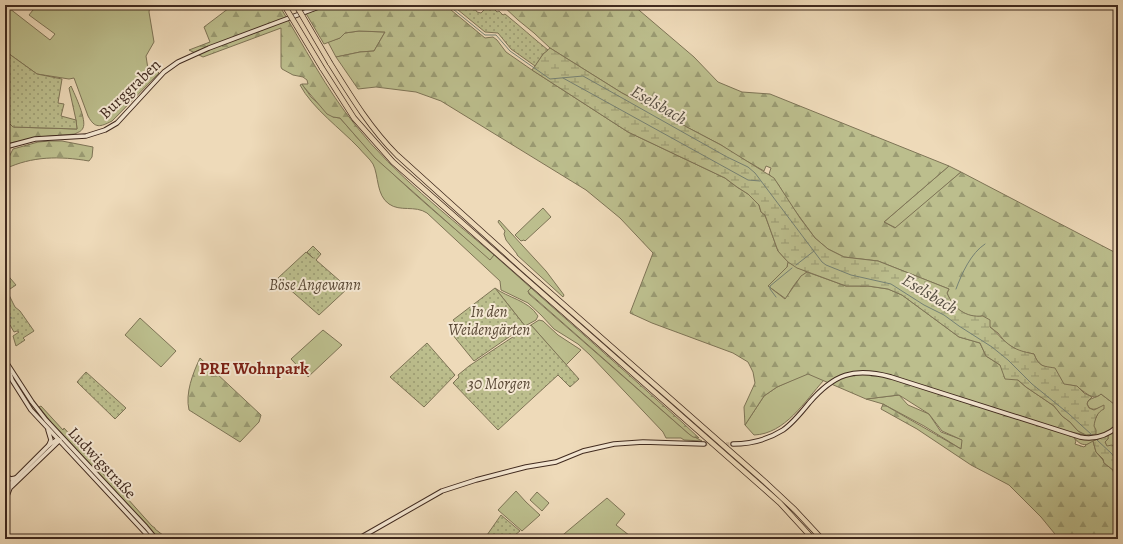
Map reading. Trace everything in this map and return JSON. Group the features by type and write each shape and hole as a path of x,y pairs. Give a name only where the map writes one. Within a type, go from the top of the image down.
{"highway":[{"path":"284,5 354,118 393,162 780,503 813,539"},
{"path":"296,5 356,104 375,131 404,162 754,471 795,510 822,539"}],"street":[{"name":"Burggraben","path":"5,147 35,139 86,136 105,130 117,123 164,72 178,62 209,48 324,5"},
{"path":"5,359 6,365"},
{"name":"Ludwigstraße","path":"6,365 59,438 64,440 146,526 156,539"},
{"name":"Ludwigstraße","path":"6,365 12,380 28,406 151,539"},
{"path":"733,444 759,441 777,433 790,424 829,384 847,375 859,372 874,373 891,377 1080,437 1088,438 1101,436 1118,426"},
{"path":"47,427 50,438 49,445"},
{"path":"5,489 49,445 59,438"},
{"path":"7,539 5,501 10,488 59,438"},
{"path":"358,539 450,487 530,466 556,462 583,451 614,444 637,442 704,444"},
{"path":"5,476 16,478"}],"green space":[{"path":"5,5 50,40 55,34 29,15 37,5 150,5 149,12 154,42 146,56 148,69 159,73 112,121 98,126 93,123 88,116 74,78 69,79 37,74 5,51"},
{"path":"233,5 279,5 325,82 356,126 404,178 494,255 490,260 375,158 340,118 327,114 302,84 308,84 307,80 282,69 281,28 203,57 189,50 210,42 204,27"},
{"path":"301,5 445,5 485,38 493,37 506,52 628,132 725,178 748,194 759,205 761,212 765,215 778,251 788,262 787,267 768,286 785,299 801,276 807,272 846,286 868,286 888,289 902,295 959,337 980,343 986,356 1000,365 1026,387 1054,406 1078,431 1086,435 1071,432 1076,441 1075,444 1084,447 1093,441 1096,452 1104,463 1113,470 1116,482 1118,484 1118,539 1059,539 1041,517 1009,485 971,465 917,429 881,409 883,404 961,449 962,440 942,431 929,414 899,395 866,399 808,374 777,387 764,396 745,425 744,407 755,383 753,372 748,362 733,353 652,323 630,313 653,253 620,218 586,190 441,101 416,92 376,87 358,89 336,57 374,51 385,32 359,31 345,33 340,38 324,44"},
{"path":"452,5 472,5 477,12 481,13 488,6 491,10 493,8 503,15 505,14 548,50 543,54 535,66 511,49 498,33 485,32"},
{"path":"502,5 633,5 694,57 718,82 742,92 770,94 949,166 884,222 895,228 961,172 1118,254 1118,407 1101,394 1095,397 1089,395 1076,386 1064,385 1055,369 1040,364 1034,354 1019,351 1006,343 998,333 990,327 983,316 971,316 957,308 947,293 949,289 878,261 844,257 828,249 815,238 788,201 778,184 769,174 771,168 766,166 764,171 721,145 622,93 550,48"},
{"path":"359,31 385,32 374,51 336,57 328,42 340,38 345,33"},
{"path":"550,48 622,93 721,145 774,178 815,238 828,249 844,257 878,261 949,289 947,293 953,303 961,311 966,314 983,316 990,320 990,327 1002,339 1013,347 1034,354 1040,364 1055,368 1064,384 1077,386 1084,393 1092,397 1087,404 1089,408 1094,410 1104,405 1104,409 1098,414 1095,421 1094,426 1096,434 1086,435 1078,431 1054,406 1018,380 1005,379 1000,365 986,356 980,343 959,337 902,295 888,289 868,286 846,286 797,268 788,262 778,251 765,215 761,212 759,205 748,194 725,178 628,132 532,70 543,54"},
{"path":"5,51 37,74 62,79 58,103 64,104 61,116 76,120 77,129 13,127 5,119"},
{"path":"302,84 311,97 333,117 340,118 375,156 412,192 490,259 494,255 531,288 528,291 529,294 689,434 702,441 684,440 681,438 666,438 663,432 590,355 578,344 554,329 528,303 501,290 500,281 427,213 418,209 398,208 389,204 382,196 372,162 312,102 300,85"},
{"path":"71,86 80,107 83,119 84,124 81,130 75,134 40,137 5,144 5,119 14,127 77,129 69,88"},
{"path":"62,141 93,147 92,157 89,161 67,158 36,159 5,169 6,163 13,149 38,142"},
{"path":"949,166 961,172 896,228 884,222"},
{"path":"543,208 551,217 525,241 521,241 515,235"},
{"path":"499,220 546,271 564,295 563,297 517,255 506,240 504,234 505,231 498,222"},
{"name":"Böse Angewann","path":"313,246 321,254 316,260 348,288 319,315 278,278 306,252 313,258 307,252"},
{"path":"788,262 807,272 795,284 786,299 768,286 787,267"},
{"path":"5,272 16,285 7,291 15,307 20,311 34,331 23,338 25,340 16,346 13,336 19,332 14,332 10,325 5,327"},
{"path":"495,288 529,306 538,316 536,320 525,326"},
{"name":"In den Weidengärten","path":"495,288 525,326 474,361 452,334 460,328 453,320"},
{"path":"531,288 699,438 693,437 689,434 529,293 528,291"},
{"path":"140,318 176,351 161,367 125,335"},
{"path":"539,320 543,321 558,335 581,350 566,365 531,325"},
{"name":"30 Morgen","path":"531,325 579,379 570,387 558,375 498,430 453,383 459,377 458,375 469,366"},
{"path":"323,330 342,345 308,377 291,359"},
{"name":"In den Weidengärten","path":"427,343 455,375 424,407 390,377"},
{"path":"200,358 261,415 259,422 240,442 189,410 189,390 192,377"},
{"path":"86,372 126,408 115,419 77,382"},
{"path":"808,373 824,380 794,415 785,423 765,433 754,435 745,425 764,396 777,387"},
{"path":"1101,394 1118,407 1118,449 1107,447 1105,442 1108,439 1108,436 1091,443 1083,444 1075,438 1071,432 1092,435 1094,422 1099,408 1092,409 1087,404 1088,401"},
{"path":"899,395 908,405 929,414 941,432 963,440 961,449 924,426 883,404 866,399"},
{"path":"41,406 63,430 64,428 92,461 96,461 97,463 95,465 109,480 110,479 152,526 168,539 158,539 55,427 39,407"},
{"path":"1108,435 1108,439 1105,442 1107,446 1112,445 1118,449 1118,484 1116,482 1113,470 1104,463 1103,459 1096,452 1093,441"},
{"path":"516,491 540,515 522,531 498,510"},
{"path":"537,492 549,503 542,511 530,500"},
{"path":"607,498 625,514 616,525 634,539 558,539"},
{"path":"501,515 520,531 510,539 492,539 487,535"}],"waterway":[{"name":"Eselsbach","path":"448,5 485,35 496,35 510,51 550,79 583,76 727,157 748,167 755,173 822,262 851,275 891,284 924,305 944,315 992,347 1008,360 1032,384 1092,435"},
{"name":"Eselsbach","path":"563,78 748,180 760,181"},
{"path":"956,289 971,258 985,244"},
{"path":"796,265 814,251"},
{"path":"776,297 770,289 770,286 792,268"},
{"path":"7,295 8,299"},
{"path":"5,317 12,318"},
{"name":"Eselsbach","path":"1097,440 1112,454 1118,464"}],"tunnel":[{"path":"704,444 733,444"}],"district":[{"name":"PRE Wohnpark","path":"254,368"}]}
